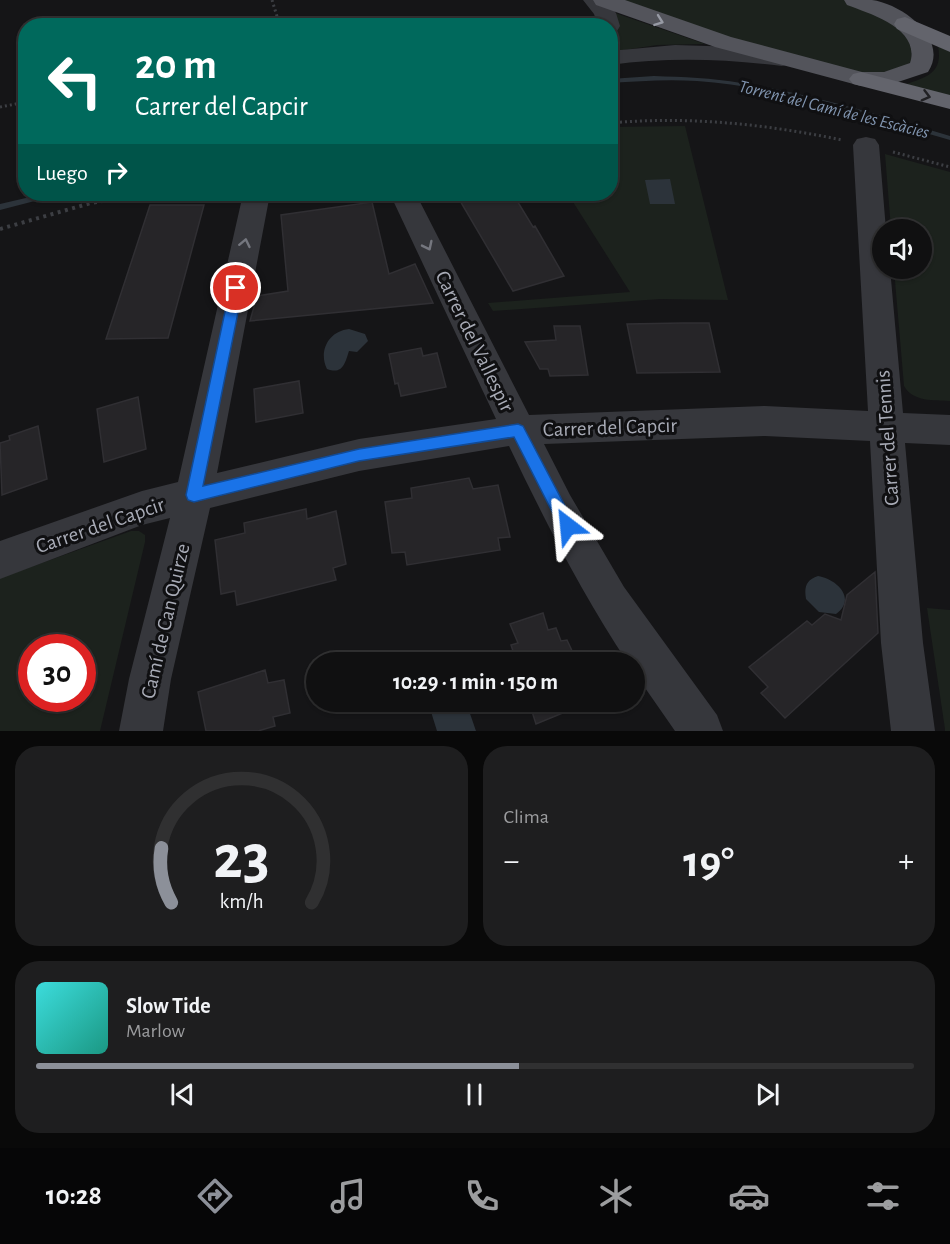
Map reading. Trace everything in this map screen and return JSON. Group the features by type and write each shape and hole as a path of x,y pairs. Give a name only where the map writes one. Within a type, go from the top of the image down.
{"highway":[{"path":"905,24 950,45"},
{"path":"861,79 950,102"}],"main road":[{"path":"604,0 701,35 861,79 886,79 920,67 924,60 924,44 905,24 855,0"}],"street":[{"path":"594,0 607,18"},
{"path":"618,57 648,52 700,51 782,59"},
{"name":"Carrer del Tennis","path":"866,145 902,643 913,731"},
{"name":"Camí de Can Quirze","path":"141,731 150,680 194,495 254,201"},
{"name":"Carrer del Vallespir","path":"406,201 557,507 610,601 701,731"},
{"name":"Carrer del Capcir","path":"0,560 142,508 359,455 518,430 765,421 950,430"}],"path":[{"path":"272,0 278,18"},
{"path":"0,107 18,104"},
{"path":"618,122 702,121 793,129 950,167"},
{"path":"0,230 102,201"}],"shaded area":[{"path":"618,0 844,0 905,30 913,39 911,62 901,68 880,73 857,72 751,45"},
{"path":"615,13 705,44 657,45 618,51 618,18 615,18"},
{"path":"938,46 950,52 950,96 906,84 927,76 936,68 939,55"},
{"path":"685,126 728,300 660,299 493,311 488,303 630,292 572,201 618,201 618,127"},
{"path":"885,154 950,172 950,401 918,398 904,386 895,279 932,279 932,219 890,219"},
{"path":"670,179 675,204 650,204 645,180"},
{"path":"349,329 365,334 368,341 357,352 349,351 340,369 327,369 324,355 327,343 336,334"},
{"path":"131,531 139,531 145,535 100,731 0,731 0,578"},
{"path":"818,576 838,585 845,596 842,608 836,614 819,612 806,599 807,584"},
{"path":"927,608 950,610 950,731 945,731"},
{"path":"431,712 469,712 476,731 437,731"}],"building":[{"path":"460,201 517,201 533,227 535,226 564,276 513,291"},
{"path":"372,202 389,274 415,264 433,303 250,321 257,296 288,291 281,215"},
{"path":"150,205 204,205 168,338 106,339"},
{"path":"709,323 720,372 637,373 627,324"},
{"path":"554,326 580,326 588,375 550,376 548,369 540,369 525,342 556,340"},
{"path":"421,348 423,356 437,353 446,387 401,396 398,383 395,384 389,354"},
{"path":"299,381 303,413 256,422 254,389"},
{"path":"138,397 146,449 104,462 97,409"},
{"path":"38,426 47,479 2,495 0,443 10,440 9,436"},
{"path":"469,478 473,489 498,485 510,537 498,538 500,550 407,565 405,552 392,553 385,502 412,498 411,488"},
{"path":"306,509 307,519 336,511 346,564 333,568 336,580 237,605 235,591 221,594 215,540 245,533 244,523"},
{"path":"875,572 878,633 785,718 761,693 768,687 749,667 807,621 812,625 825,614 841,620 847,595"},
{"path":"543,613 548,630 556,628 561,641 567,640 573,652 513,652 511,645 518,643 510,624"},
{"path":"265,670 268,683 284,680 290,713 273,717 275,726 258,731 206,731 198,692"},
{"path":"532,712 565,712 536,724"}],"waterway":[{"name":"Torrent del Camí de les Escàcies","path":"618,80 654,78 740,84 825,102 950,138"},
{"path":"0,207 24,201"}],"route":[{"path":"236,288 194,495 359,455 518,430 568,526"}]}
